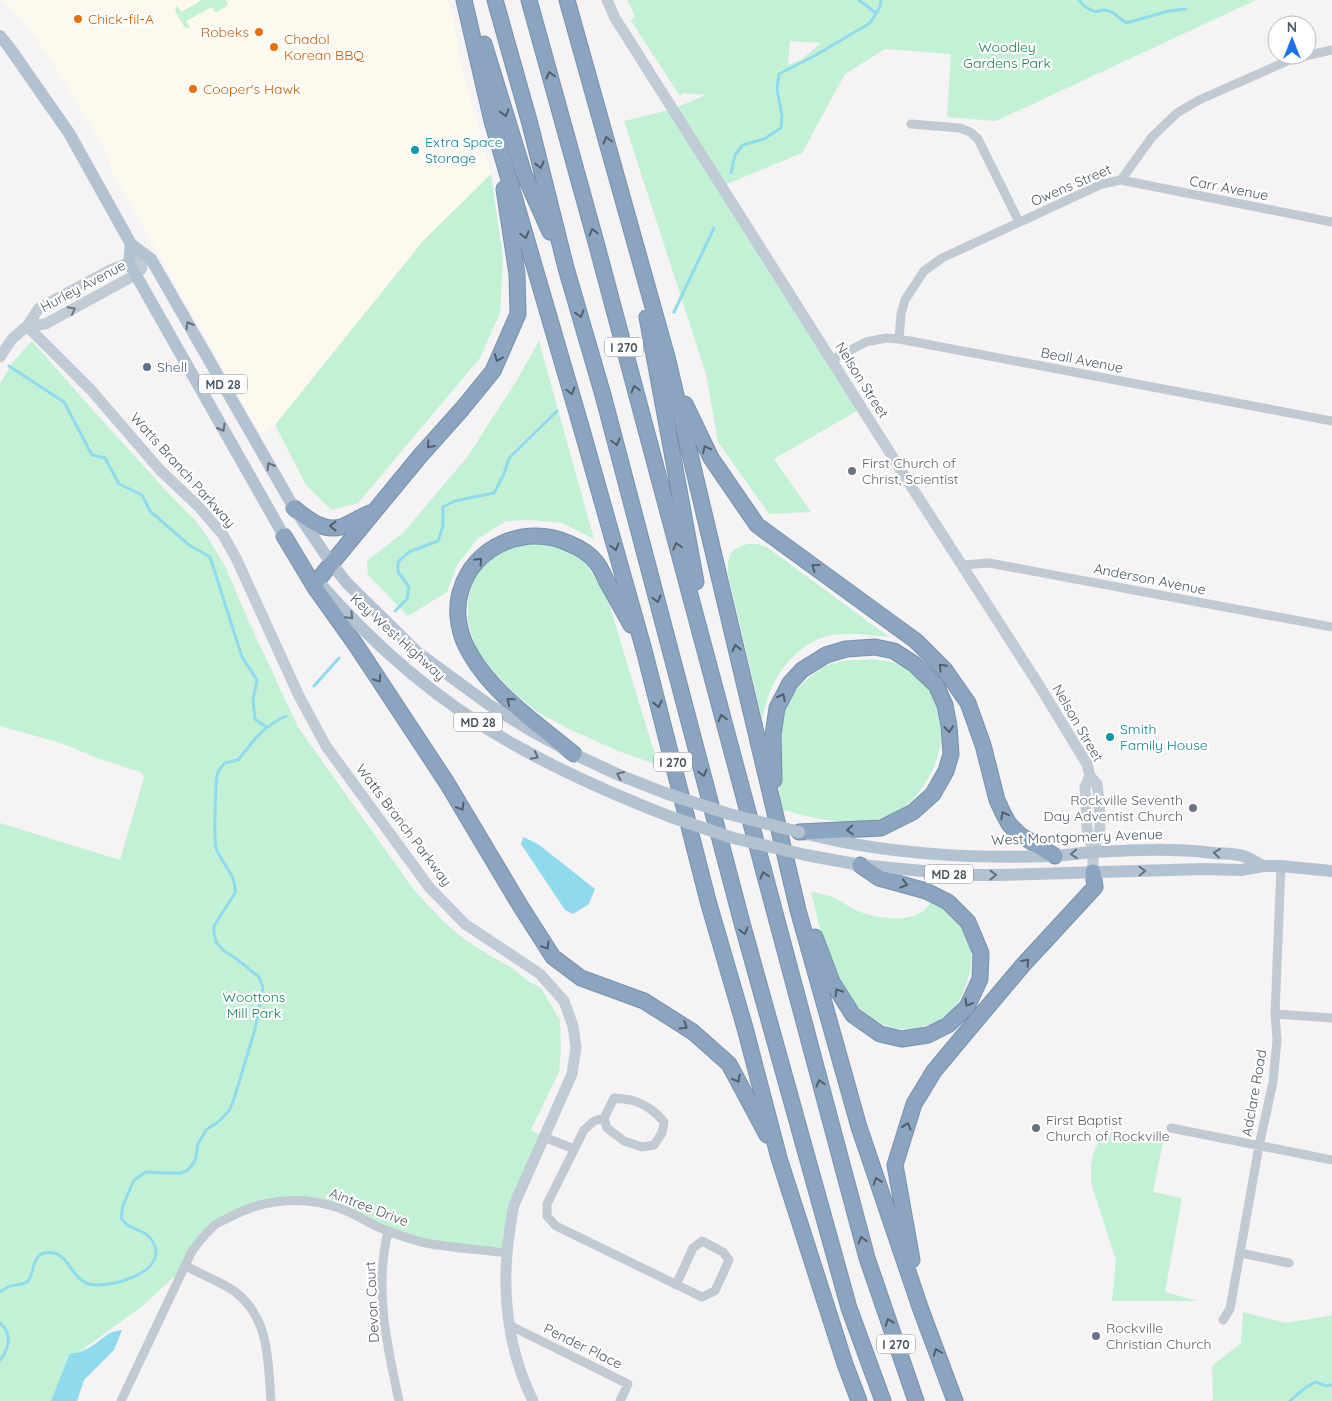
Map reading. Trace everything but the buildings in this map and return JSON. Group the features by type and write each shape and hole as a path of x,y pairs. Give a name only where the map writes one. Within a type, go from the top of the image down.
{"highway":[{"name":"I 270","path":"464,0 492,121 644,650 708,901 745,1028 779,1158 845,1364 859,1401"},
{"path":"470,0 524,174 566,268"},
{"name":"I 270","path":"495,0 530,124 566,268 603,395 742,923 847,1298 883,1401"},
{"name":"I 270","path":"529,0 597,246 867,1258 916,1401"},
{"name":"I 270","path":"567,0 672,375 792,884 859,1128 921,1310 955,1401"},
{"path":"317,581 493,371 518,314 518,274 492,121"},
{"path":"620,186 653,350 716,695"},
{"path":"672,375 710,458 756,524 916,640 945,670 968,703 983,745 1002,813 1009,824 1020,835 1055,856"},
{"path":"294,508 316,524 329,528 341,527 374,512"},
{"path":"574,754 496,690 471,656 463,640 459,624 460,590 466,577 487,552 504,542 534,535 552,536 567,542 581,549 596,562 644,650"},
{"path":"284,536 314,586 356,645 447,783 553,957 581,978 644,1001 693,1032 729,1064 779,1158"},
{"path":"776,814 772,735 777,708 790,683 802,670 826,654 846,649 875,647 885,649 894,651 914,664 936,685 945,705 949,726 951,754 946,771 933,794 913,812 882,828 799,832"},
{"path":"792,884 832,982 853,1016 880,1034 902,1039 928,1036 948,1025 967,1007 980,979 981,953 968,922 948,902 926,891 879,878 860,865"},
{"path":"921,1310 895,1165 914,1104 934,1071 964,1035 1023,965 1095,887 1094,872"}],"main road":[{"name":"West Montgomery Avenue","path":"0,36 69,133 131,244 152,259 294,508 331,563 348,583 417,652 488,704 574,754 619,775 665,793 729,814 828,839 922,852 1005,856 1055,856 1093,852 1169,849 1242,856 1263,866"},
{"path":"129,263 131,244"},
{"name":"MD 28","path":"129,263 284,536"},
{"name":"Key West Highway","path":"284,536 317,581 357,623 423,684 472,719 513,744 597,787 671,818"},
{"name":"West Montgomery Avenue","path":"671,818 733,838 806,855 860,865 965,875 999,876 1204,869 1242,870 1263,866 1332,871"}],"street":[{"name":"Nelson Street","path":"607,0 615,18 1087,764 1090,776 1097,784 1100,829 1093,852 1094,872"},
{"name":"Owens Street","path":"899,339 901,314 905,300 924,271 942,258 1102,184 1121,180 1152,137 1177,113 1199,100 1292,58 1332,50"},
{"path":"910,124 960,128 970,132 978,140 1019,222"},
{"name":"Carr Avenue","path":"1121,180 1332,222"},
{"name":"Hurley Avenue","path":"0,357 12,339 27,326 39,308 110,270 129,263 152,259"},
{"name":"Hurley Avenue","path":"27,326 46,324 135,275 152,259"},
{"name":"Watts Branch Parkway","path":"27,326 90,390 160,470 199,507 223,535 236,558 299,696 326,746 429,887 465,924 540,974 564,1001 573,1026 576,1047 572,1074 514,1206 511,1216 507,1254 505,1280 509,1325 518,1363 533,1401"},
{"name":"Beall Avenue","path":"831,360 866,342 886,338 899,339 1332,421"},
{"name":"Anderson Avenue","path":"962,565 988,563 1332,627"},
{"name":"Adclare Road","path":"1223,1320 1230,1309 1273,1082 1277,1040 1275,1014 1281,866"},
{"path":"1275,1014 1332,1018"},
{"path":"604,1118 607,1128 624,1141 642,1147 654,1145 662,1133 664,1122 652,1110 634,1100 614,1098 604,1118 594,1121 584,1130 546,1204 547,1216 556,1226 702,1298 714,1292 729,1260 723,1252 702,1241 693,1248 676,1285"},
{"path":"1171,1128 1332,1160"},
{"path":"544,1137 574,1149"},
{"name":"Aintree Drive","path":"121,1401 192,1251 200,1240 216,1225 237,1213 261,1204 280,1200 301,1200 321,1203 340,1208 388,1232 429,1244 507,1254"},
{"name":"Devon Court","path":"388,1232 382,1269 384,1328 399,1401"},
{"path":"1240,1253 1289,1263"},
{"path":"186,1266 234,1292 249,1306 260,1323 267,1348 271,1401"},
{"name":"Pender Place","path":"509,1325 628,1384 620,1401"}],"shaded area":[{"path":"1,0 448,0 460,59 491,174 423,241 275,425 261,435 113,174 105,150 51,60 23,21"}],"green space":[{"path":"202,0 226,0 228,4 217,12 212,7 186,21 190,28 185,28 175,11 177,5 181,12"},
{"name":"Woodley Gardens Park","path":"627,0 1256,0 996,121 947,117 951,54 885,49 845,74 802,153 722,186 862,408 774,459 811,512 769,514 718,442 706,374 624,121 673,109 706,95 683,93 680,96 631,21 635,16","holes":["790,41 820,43 801,60 788,65"]},
{"path":"491,174 503,257 500,313 480,358 358,503 331,510 306,485 275,425 423,241"},
{"name":"Woottons Mill Park","path":"32,341 205,533 225,566 298,727 414,890 443,921 464,939 541,988 560,1020 561,1050 559,1072 531,1130 544,1137 514,1206 507,1253 429,1244 339,1208 280,1200 216,1225 186,1266 141,1307 70,1359 53,1401 0,1401 0,823 120,860 144,777 140,772 97,758 61,743 0,726 0,384 13,362"},
{"path":"539,341 594,539 562,523 531,520 506,521 477,539 457,565 447,592 408,616 368,575 367,561 404,532 468,456 517,380"},
{"path":"539,542 568,549 587,565 607,597 658,765 618,751 567,728 538,712 516,695 492,670 475,646 468,622 468,602 472,583 480,569 498,554 516,544"},
{"path":"748,544 758,544 768,548 889,637 840,634 824,637 808,644 794,655 778,676 770,692 762,719 728,574 729,557 733,551"},
{"path":"848,660 879,660 897,664 913,674 931,692 937,704 942,729 938,755 933,768 927,780 909,803 893,813 870,821 837,822 780,809 779,766 781,733 787,705 796,690 816,672 825,666"},
{"path":"811,892 833,897 861,912 879,917 897,918 915,915 925,910 932,900 944,907 962,924 967,934 972,957 967,982 957,1003 947,1014 938,1020 918,1028 907,1029 886,1026 869,1017 851,1000 833,973"},
{"path":"1111,1131 1163,1142 1153,1192 1182,1198 1165,1292 1198,1301 1112,1301 1116,1260 1091,1183 1091,1165 1094,1151 1100,1139"},
{"path":"1243,1312 1285,1323 1332,1314 1332,1401 1211,1401 1213,1398 1212,1366 1241,1343"}],"water":[{"path":"523,837 538,844 595,889 589,904 573,914 565,910 521,844"},
{"path":"122,1330 114,1350 84,1380 77,1401 51,1401 70,1353 86,1350 110,1333"}],"waterway":[{"path":"859,0 876,13"},
{"path":"731,173 735,155 743,145 764,139 781,128 782,116 777,89 779,74 816,55 870,23 880,7 881,0"},
{"path":"1079,0 1091,10 1096,12 1101,10 1109,11 1126,23 1169,11 1186,9"},
{"path":"674,312 714,228"},
{"path":"9,366 64,402 92,455 105,458 119,484 142,495 150,511 189,545 210,557 242,657 257,680 253,700 255,719 266,727"},
{"path":"395,611 407,599 409,587 398,572 398,562 409,552 438,541 443,526 443,507 455,501 494,493 504,474 509,458 557,411"},
{"path":"314,686 339,658"},
{"path":"0,1292 10,1286 28,1281 35,1261 45,1253 59,1255 77,1276 89,1284 110,1284 123,1281 146,1270 153,1262 156,1253 153,1242 150,1237 129,1226 121,1218 123,1205 134,1180 146,1172 181,1173 188,1170 195,1161 198,1144 206,1130 229,1111 255,1029 263,988 259,977 224,951 216,942 214,933 214,926 235,893 234,881 216,848 215,810 217,777 225,763 238,760 264,729 286,716"},
{"path":"0,1323 8,1336 8,1346 0,1360"},
{"path":"1290,1401 1315,1382 1327,1386 1332,1385"}],"place":[{"name":"Chick-fil-A","path":"78,19"},
{"name":"Robeks","path":"259,32"},
{"name":"Chadol Korean BBQ","path":"274,47"},
{"name":"Cooper's Hawk","path":"193,89"},
{"name":"Extra Space Storage","path":"415,150"},
{"name":"Shell","path":"147,367"},
{"name":"First Church of Christ, Scientist","path":"852,471"},
{"name":"Smith Family House","path":"1110,737"},
{"name":"Rockville Seventh Day Adventist Church","path":"1193,808"},
{"name":"First Baptist Church of Rockville","path":"1036,1128"},
{"name":"Rockville Christian Church","path":"1096,1336"}]}
